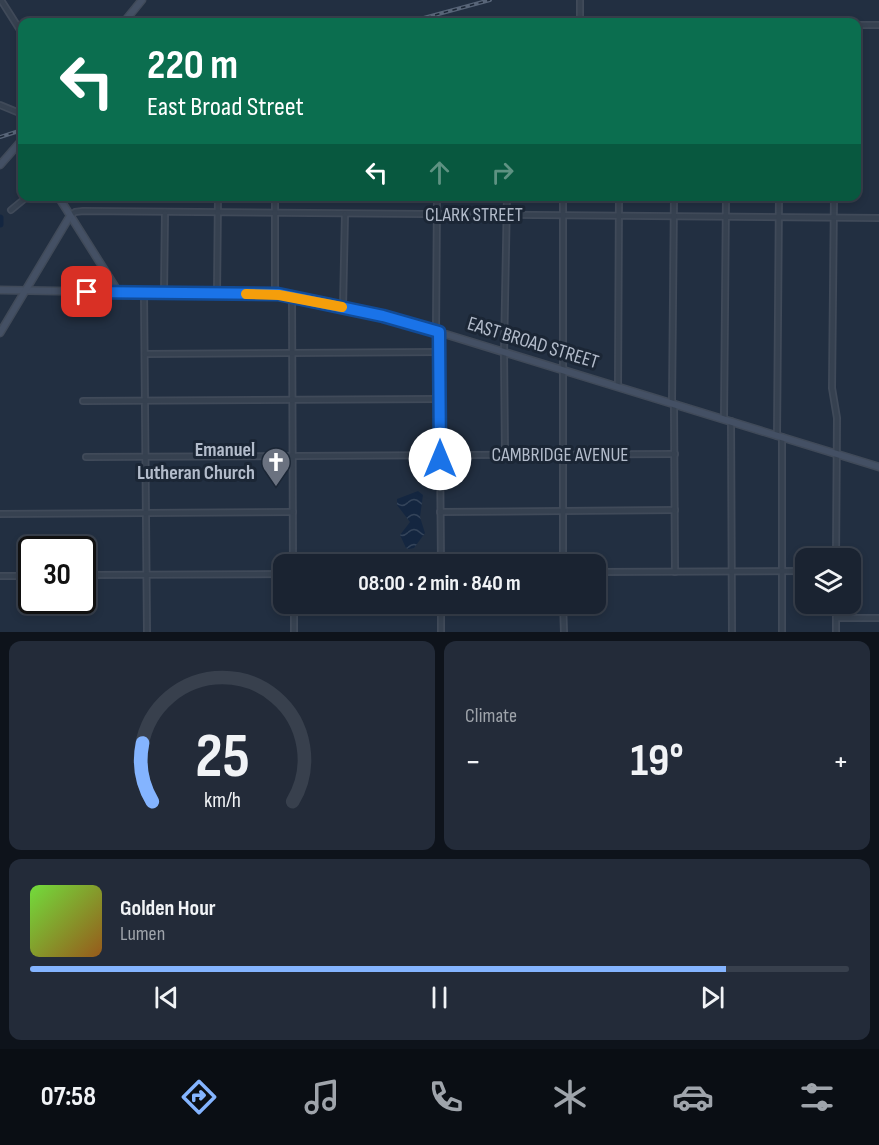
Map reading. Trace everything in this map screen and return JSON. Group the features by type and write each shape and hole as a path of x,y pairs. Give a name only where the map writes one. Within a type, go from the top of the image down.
{"street":[{"path":"1,0 18,27"},
{"path":"127,18 142,0"},
{"path":"580,0 580,18"},
{"path":"861,25 879,25"},
{"path":"0,105 18,112"},
{"path":"0,165 18,145"},
{"path":"11,210 22,201"},
{"path":"61,201 118,293"},
{"path":"217,294 218,201"},
{"path":"274,201 274,294"},
{"path":"437,201 441,554"},
{"path":"505,455 504,352 507,201"},
{"path":"563,201 563,554"},
{"path":"618,387 620,201"},
{"path":"674,201 675,572"},
{"path":"726,201 732,632"},
{"path":"779,201 782,632"},
{"path":"834,201 832,388 837,418 836,548"},
{"name":"CLARK STREET","path":"70,216 75,212 83,211 879,218"},
{"path":"164,294 165,212"},
{"path":"343,308 345,214"},
{"path":"0,333 70,216"},
{"name":"EAST BROAD STREET","path":"0,290 144,294 274,294 292,297 389,317 879,467"},
{"path":"144,294 147,632"},
{"path":"292,297 293,554"},
{"path":"145,354 439,352"},
{"path":"83,401 439,399"},
{"name":"CAMBRIDGE AVENUE","path":"86,457 675,454"},
{"path":"440,512 675,510"},
{"path":"0,514 293,512"},
{"path":"606,572 795,571"},
{"path":"96,575 273,574"},
{"path":"0,576 18,576"},
{"path":"294,614 294,632"},
{"path":"441,614 441,632"},
{"path":"563,614 564,632"},
{"path":"836,614 836,632"},
{"path":"836,618 879,618"}],"water":[{"path":"418,491 423,495 420,517 425,533 414,548 409,549 406,548 400,535 410,522 397,505 397,499"}],"waterway":[{"path":"0,218 0,224"}],"railway":[{"path":"424,18 490,0"},
{"path":"0,137 18,131"}],"slow traffic":[{"path":"246,294 279,295 342,307"}],"place":[{"name":"Emanuel Lutheran Church","path":"276,488"}],"route":[{"path":"87,292 278,294 383,316 439,332 440,459"}]}
